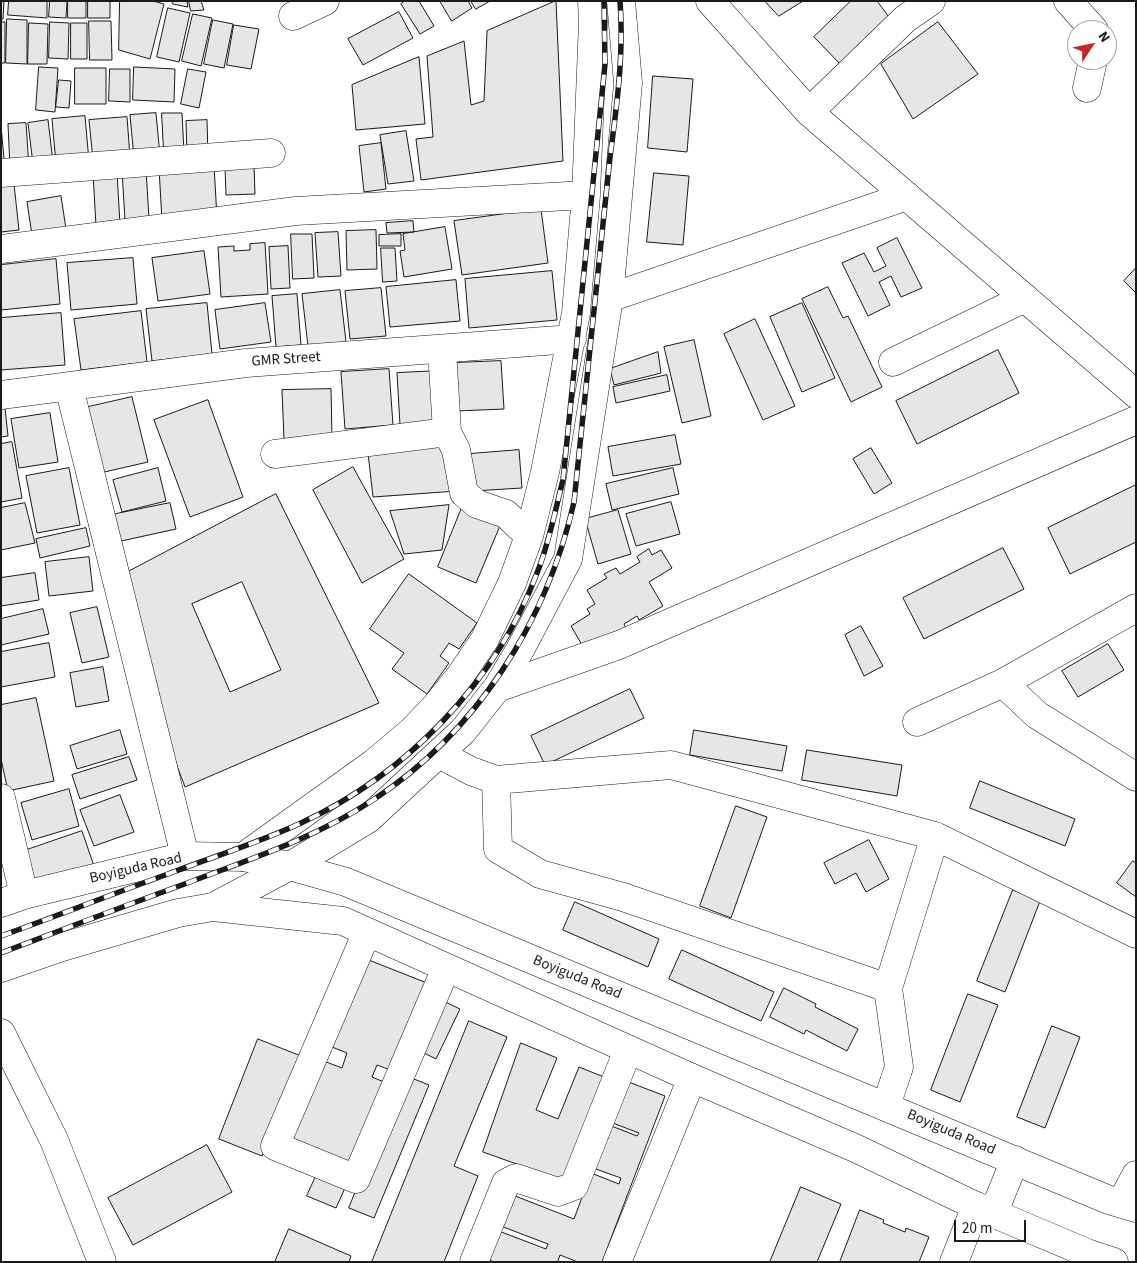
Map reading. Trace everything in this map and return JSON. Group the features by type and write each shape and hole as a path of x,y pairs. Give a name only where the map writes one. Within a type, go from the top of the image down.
{"street":[{"path":"293,16 325,1"},
{"path":"243,857 374,763 412,731 435,707 460,676 485,639 512,583 529,536 545,472 576,313 586,195 594,21 592,1"},
{"path":"213,907 290,866 368,819 439,754 462,731 498,688 522,648 568,559 609,298 628,84 621,1"},
{"path":"710,1 809,112 1136,394"},
{"path":"809,112 905,19 931,1"},
{"path":"1068,1 1085,20"},
{"path":"1087,88 1091,70"},
{"path":"1,173 271,153"},
{"path":"1,249 296,211 586,195"},
{"path":"609,298 906,196"},
{"path":"893,362 1025,298"},
{"name":"GMR Street","path":"1,395 246,363 572,339"},
{"path":"442,349 447,432 456,450 464,493 477,504 506,514 529,536"},
{"path":"70,387 185,856"},
{"path":"498,688 619,644 1136,420"},
{"path":"275,454 447,432"},
{"path":"917,722 1003,683 1136,608"},
{"path":"1003,683 1038,715 1136,777"},
{"path":"439,754 471,771 496,780 671,765 935,836 1136,934"},
{"path":"496,780 498,849 540,874 623,897 888,988"},
{"path":"1,798 12,899"},
{"path":"886,1106 899,1068 888,988 935,836"},
{"name":"Boyiguda Road","path":"12,899 185,856 243,857 290,866 346,882 1128,1206"},
{"path":"1,968 62,947 178,913 213,907 343,921 628,1050 856,1148 984,1210 1113,1262"},
{"path":"367,932 275,1146 356,1179 446,968"},
{"path":"1,1033 54,1140 102,1262"},
{"path":"474,1262 506,1183 516,1178 558,1192 574,1186 628,1050"},
{"path":"617,1262 692,1078"},
{"path":"954,1262 1015,1160"},
{"path":"1128,1206 1136,1175"}],"building":[{"path":"1,1 4,1 3,19 1,19"},
{"path":"9,1 47,1 47,18 8,15"},
{"path":"50,1 67,1 66,18 49,17"},
{"path":"68,1 86,1 86,18 68,18"},
{"path":"88,1 110,1 110,18 88,18"},
{"path":"120,1 153,1 164,4 150,59 119,50"},
{"path":"172,1 187,1 188,7 173,4"},
{"path":"189,1 201,1 204,10 191,11"},
{"path":"405,1 419,1 434,26 420,34 401,4"},
{"path":"440,1 468,1 472,8 452,21"},
{"path":"471,1 490,1 476,9"},
{"path":"556,1 563,161 421,180 416,139 433,137 427,56 464,41 471,105 484,101 487,31"},
{"path":"765,1 803,1 779,16"},
{"path":"851,1 877,1 889,17 841,65 814,37"},
{"path":"168,8 190,13 179,62 157,57"},
{"path":"399,12 413,38 363,65 348,39"},
{"path":"193,14 212,18 201,66 182,61"},
{"path":"7,19 27,20 27,64 6,63"},
{"path":"213,20 233,24 224,68 204,64"},
{"path":"89,21 111,21 112,60 90,60"},
{"path":"1,22 5,22 5,63 1,63"},
{"path":"50,22 69,23 68,59 49,58"},
{"path":"938,22 978,74 913,119 881,64"},
{"path":"29,23 48,24 47,64 28,64"},
{"path":"71,23 87,23 87,59 71,59"},
{"path":"234,25 259,29 251,69 227,65"},
{"path":"419,57 425,124 356,130 352,85"},
{"path":"39,67 58,68 55,112 36,110"},
{"path":"134,67 175,69 174,102 133,100"},
{"path":"75,68 106,68 106,104 75,104"},
{"path":"110,69 130,69 130,102 109,101"},
{"path":"188,69 206,72 199,108 181,104"},
{"path":"653,76 693,79 687,152 648,148"},
{"path":"59,80 71,81 69,108 56,107"},
{"path":"156,113 160,156 134,158 130,115"},
{"path":"162,113 182,113 184,152 164,152"},
{"path":"85,116 89,161 56,164 52,119"},
{"path":"127,117 130,157 93,160 89,120"},
{"path":"48,120 53,162 33,164 28,123"},
{"path":"207,120 208,156 187,156 186,121"},
{"path":"26,123 29,167 10,168 8,124"},
{"path":"1,126 5,169 1,169"},
{"path":"406,131 414,181 388,184 380,135"},
{"path":"381,143 386,189 364,192 359,146"},
{"path":"214,165 217,218 162,221 159,168"},
{"path":"254,166 255,194 226,195 225,167"},
{"path":"146,169 149,219 125,221 122,170"},
{"path":"117,172 120,225 96,226 93,173"},
{"path":"654,173 689,176 683,245 647,242"},
{"path":"14,184 19,230 1,232 1,185"},
{"path":"61,196 66,229 32,235 27,202"},
{"path":"541,209 548,263 462,275 454,221"},
{"path":"413,221 414,232 387,233 386,223"},
{"path":"445,227 452,269 404,277 400,251 405,250 403,234"},
{"path":"376,230 377,269 347,270 346,231"},
{"path":"338,232 341,276 318,277 315,233"},
{"path":"291,234 312,234 314,278 293,279"},
{"path":"401,234 401,246 379,246 379,235"},
{"path":"897,238 922,288 901,297 891,276 879,282 890,305 868,316 842,263 864,253 874,272 886,266 877,248"},
{"path":"265,243 268,294 221,297 218,247 234,246 234,251 250,250 250,244"},
{"path":"288,246 290,288 271,289 269,247"},
{"path":"381,248 395,248 397,281 383,282"},
{"path":"204,251 210,294 158,301 152,258"},
{"path":"133,258 137,304 71,310 67,263"},
{"path":"56,259 60,304 1,310 1,265"},
{"path":"1136,268 1136,293 1124,281"},
{"path":"552,271 557,320 469,328 465,279"},
{"path":"456,280 460,321 390,327 386,287"},
{"path":"828,287 843,318 848,316 882,387 851,402 802,299"},
{"path":"381,288 386,336 350,339 345,291"},
{"path":"340,290 346,342 308,346 302,294"},
{"path":"297,294 301,345 276,347 272,296"},
{"path":"207,303 212,354 152,361 146,309"},
{"path":"265,303 271,342 220,349 215,310"},
{"path":"802,303 835,378 802,392 770,317"},
{"path":"141,311 147,362 81,370 74,319"},
{"path":"61,313 65,365 1,370 1,318"},
{"path":"755,319 795,406 763,420 724,334"},
{"path":"694,340 711,416 682,423 664,347"},
{"path":"998,350 1019,393 917,444 896,401"},
{"path":"658,352 661,373 614,385 610,369"},
{"path":"501,361 504,409 456,411 453,363"},
{"path":"389,369 393,425 345,429 341,372"},
{"path":"438,371 440,424 400,425 397,373"},
{"path":"667,375 670,391 616,403 613,387"},
{"path":"331,389 332,437 284,439 282,390"},
{"path":"132,397 148,462 100,473 84,408"},
{"path":"208,400 243,497 190,517 154,420"},
{"path":"5,408 8,436 1,437 1,409"},
{"path":"50,413 58,462 19,468 11,419"},
{"path":"675,435 681,464 613,476 608,447"},
{"path":"12,442 22,498 1,502 1,444"},
{"path":"451,444 457,491 373,497 368,453"},
{"path":"871,448 892,483 874,494 853,459"},
{"path":"519,450 522,488 473,491 470,454"},
{"path":"353,467 404,559 362,583 313,490"},
{"path":"69,468 80,525 37,533 26,476"},
{"path":"158,468 166,501 122,512 113,480"},
{"path":"673,468 679,494 612,510 606,484"},
{"path":"1136,485 1136,542 1070,574 1048,528"},
{"path":"276,494 379,703 185,787 162,726 124,574","holes":["242,582 281,670 230,692 192,604"]},
{"path":"671,502 680,534 636,546 626,514"},
{"path":"25,503 35,543 1,550 1,508"},
{"path":"170,503 176,529 112,543 106,516"},
{"path":"449,505 442,550 404,554 390,511"},
{"path":"463,505 502,521 476,583 438,567"},
{"path":"618,510 631,554 598,564 585,519"},
{"path":"86,528 90,546 40,558 36,539"},
{"path":"1003,548 1024,589 924,639 903,598"},
{"path":"649,549 652,555 661,550 672,568 649,582 663,606 639,620 637,616 624,624 626,628 586,652 571,626 590,614 587,609 595,604 587,590 607,578 604,574 616,568 620,574 640,562 637,557"},
{"path":"89,557 93,591 49,596 45,562"},
{"path":"35,573 39,600 1,606 1,578"},
{"path":"409,574 477,623 459,649 449,643 440,656 449,663 427,694 392,669 404,653 370,629"},
{"path":"97,607 109,657 82,663 70,613"},
{"path":"43,609 49,634 1,645 1,619"},
{"path":"861,626 883,666 864,676 845,635"},
{"path":"49,643 55,677 1,687 1,652"},
{"path":"1108,644 1124,670 1078,697 1062,671"},
{"path":"103,667 109,701 76,707 70,673"},
{"path":"630,689 644,718 545,765 531,736"},
{"path":"36,698 54,781 8,791 1,759 1,705"},
{"path":"120,730 127,754 77,769 70,746"},
{"path":"694,730 787,746 782,771 690,755"},
{"path":"807,750 902,765 897,796 802,780"},
{"path":"129,757 137,780 80,799 72,775"},
{"path":"980,781 1075,819 1065,846 970,808"},
{"path":"69,789 79,826 32,840 21,803"},
{"path":"120,795 134,832 94,846 80,810"},
{"path":"736,806 767,817 731,918 700,906"},
{"path":"82,831 94,866 30,887 18,853"},
{"path":"869,840 889,879 866,892 856,873 835,884 824,863"},
{"path":"1133,861 1136,863 1136,897 1117,883"},
{"path":"1013,890 1040,901 1005,992 977,981"},
{"path":"575,902 659,939 648,967 563,930"},
{"path":"682,950 774,992 761,1021 669,979"},
{"path":"361,957 427,983 393,1071 377,1065 372,1077 389,1084 355,1171 288,1145 321,1060 342,1068 347,1053 327,1045"},
{"path":"784,988 816,1004 815,1007 858,1029 847,1051 806,1030 804,1034 770,1017"},
{"path":"968,994 998,1005 960,1102 931,1090"},
{"path":"437,998 460,1009 436,1059 414,1048"},
{"path":"469,1021 507,1037 454,1166 478,1176 444,1262 372,1262"},
{"path":"1052,1026 1080,1037 1045,1128 1017,1117"},
{"path":"258,1039 301,1056 262,1156 219,1139"},
{"path":"521,1043 557,1058 536,1110 558,1119 579,1067 609,1079 567,1182 483,1152"},
{"path":"404,1075 429,1085 374,1218 349,1208"},
{"path":"626,1081 665,1096 602,1262 578,1262 560,1255 558,1261 560,1262 494,1262 485,1258 496,1230 546,1249 548,1244 498,1225 510,1194 574,1219 591,1173 619,1184 621,1178 593,1168 609,1125 637,1136 639,1133 610,1122"},
{"path":"207,1145 232,1192 133,1245 108,1198"},
{"path":"316,1176 345,1188 336,1208 307,1196"},
{"path":"801,1187 841,1204 817,1262 770,1262"},
{"path":"860,1210 884,1220 883,1223 905,1232 906,1228 929,1237 919,1262 840,1262"},
{"path":"289,1229 351,1256 349,1262 275,1262"}],"railway":[{"path":"1,936 268,837 340,803 377,779 411,751 443,720 472,687 498,651 519,613 537,573 563,480 605,64 604,1"},
{"path":"1,953 261,855 307,836 352,813 410,773 444,741 475,707 502,670 526,631 546,589 562,546 574,502 619,79 620,1"}]}
